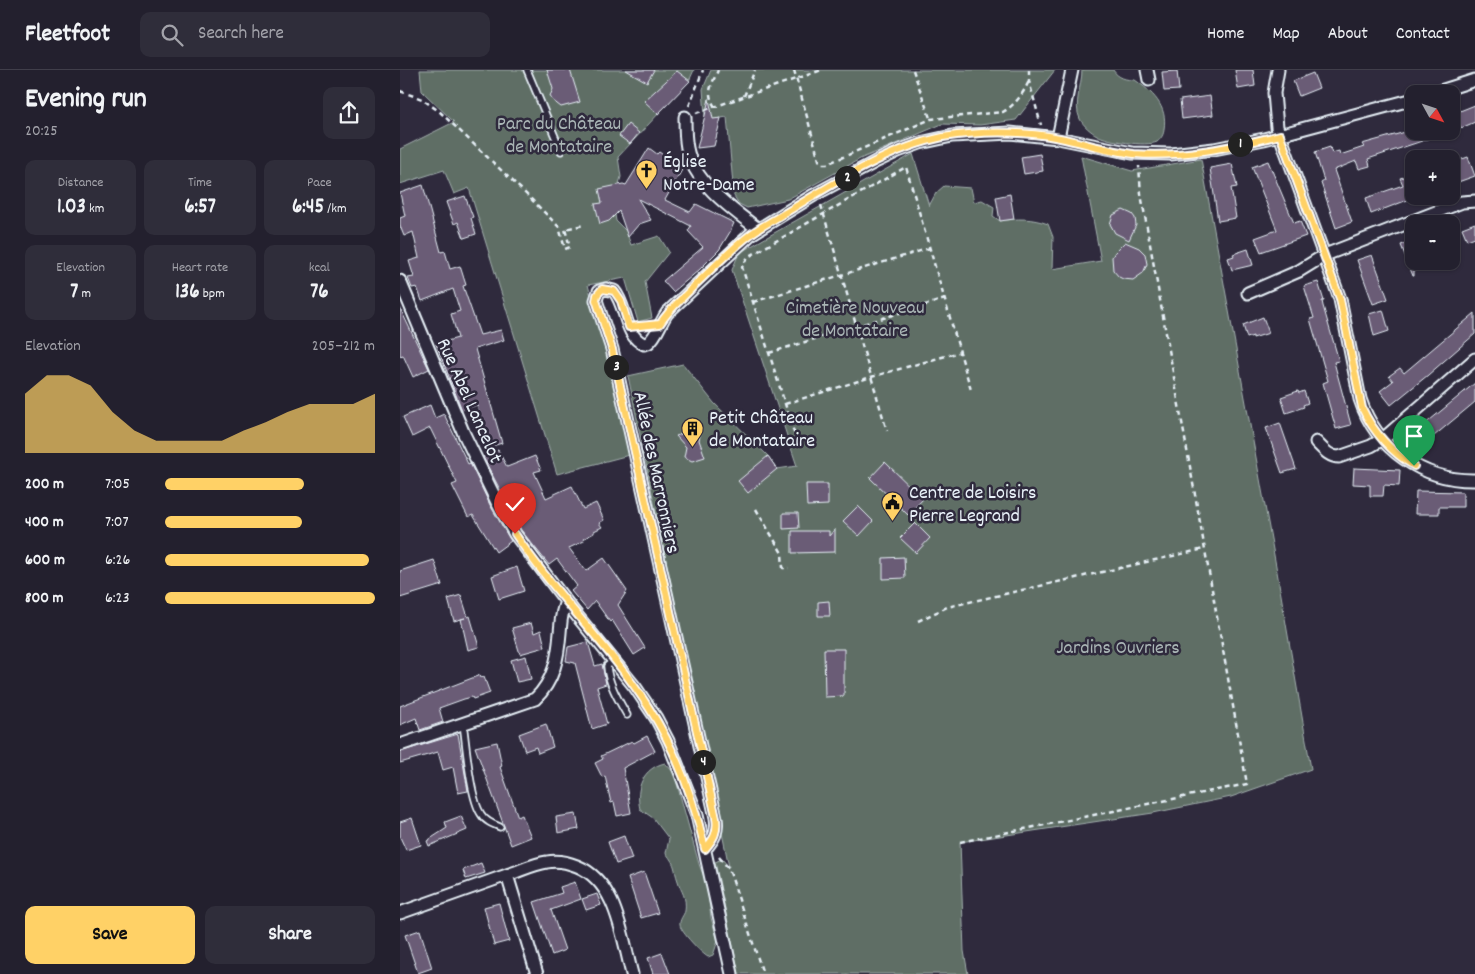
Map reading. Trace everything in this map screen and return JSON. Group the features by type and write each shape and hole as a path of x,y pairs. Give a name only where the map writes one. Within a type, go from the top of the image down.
{"street":[{"path":"1058,138 1072,70"},
{"path":"1278,70 1274,103 1280,135 1325,255 1342,309 1365,415 1383,439 1405,461 1424,471 1445,478 1475,480"},
{"path":"1459,85 1475,80"},
{"path":"685,117 687,149 698,173 722,200 758,229 814,195 888,155 920,143 952,136 1010,133 1058,138 1139,154 1166,154 1200,151 1280,135 1405,101"},
{"path":"1248,293 1299,271 1325,255 1462,202 1475,201"},
{"name":"Allée des Marronniers","path":"705,849 716,836 716,818 612,349 596,300 597,295 602,289 614,291 621,301 629,327 635,338 644,344 648,343 655,336 667,313 721,261 758,229"},
{"name":"Rue Abel Lancelot","path":"400,281 460,426 497,502 519,540 643,698 668,742 697,815 732,974"},
{"path":"1316,442 1328,454 1339,457 1371,446 1383,439 1475,359"},
{"path":"400,745 531,701 538,695 550,680 555,667 562,614 566,602"},
{"path":"400,914 539,864 555,861 571,864 595,876 605,888 613,904 632,974"},
{"path":"507,875 537,974"}],"lane":[{"path":"527,70 561,151"},
{"path":"614,660 607,666 608,672 617,698 627,715"},
{"path":"463,723 474,794 480,814 487,822 500,827"}],"path":[{"path":"685,117 703,70"},
{"path":"715,108 710,99 709,92 718,70"},
{"path":"743,97 755,70"},
{"path":"794,70 819,160 822,164 827,164 931,119 1003,112 1011,108 1023,93 1029,81"},
{"path":"685,117 822,70"},
{"path":"913,70 931,119"},
{"path":"1029,70 1029,81 1044,136"},
{"path":"400,91 422,99 440,112 523,191 560,227 565,249 570,248 565,229 584,225"},
{"path":"960,842 1247,784 1141,194 1139,154"},
{"path":"797,442 742,267 748,257 906,167 971,390"},
{"path":"814,195 822,206 887,431"},
{"path":"753,302 930,248"},
{"path":"769,353 945,300"},
{"path":"785,404 960,352"},
{"path":"756,509 782,552 783,568 789,568"},
{"path":"918,621 947,607 1204,549"},
{"path":"705,849 722,859 729,869 763,974"}],"green space":[{"name":"Parc du Château de Montataire","path":"420,70 694,70 689,81 618,157 621,177 613,203 616,221 626,231 631,245 659,236 669,252 645,282 652,318 638,322 625,278 588,285 606,349 629,455 557,474 469,188 454,194 444,170 400,184 400,149 454,122 422,91"},
{"path":"711,70 1055,70 1016,120 980,125 942,124 860,159 788,199 747,208 739,204 734,196 727,117 704,121 703,89"},
{"path":"1082,70 1113,70 1120,77 1135,80 1147,89 1157,100 1164,113 1164,131 1160,139 1157,142 1144,144 1127,143 1102,137 1087,128 1080,119 1077,107"},
{"path":"913,154 929,206 936,193 944,186 971,188 974,202 982,200 994,207 993,216 1000,221 1024,219 1048,224 1053,237 1052,269 1101,261 1081,156 1132,171 1201,159 1276,566 1311,769 1231,797 1153,813 960,842 964,951 968,974 739,974 715,862 722,859 729,867 628,376 683,364 714,403 768,456 777,469 797,466 732,270 739,253"},
{"path":"665,763 674,773 699,864 707,885 711,918 718,941 713,955 708,957 701,952 681,928 680,923 685,911 685,902 673,864 666,853 669,839 653,818 640,809 639,794 642,780 651,769"}],"building":[{"path":"547,70 570,70 580,102 561,107 552,100 550,96 553,89"},
{"path":"626,70 654,70 647,82"},
{"path":"1235,70 1253,70 1255,86 1238,89"},
{"path":"677,71 690,81 658,114 644,101"},
{"path":"1177,71 1179,90 1164,91 1162,72"},
{"path":"1313,73 1319,88 1299,96 1293,81"},
{"path":"1210,96 1213,115 1182,119 1180,100"},
{"path":"709,99 713,119 721,118 714,146 697,148"},
{"path":"1475,105 1475,122 1461,128 1460,111"},
{"path":"628,124 639,133 630,144 619,136"},
{"path":"1405,132 1405,140 1425,140 1368,159 1370,166 1359,169 1356,161 1334,170 1352,222 1336,228 1321,183 1324,181 1315,152 1330,147 1332,153 1339,151 1340,155 1364,147 1362,144"},
{"path":"649,148 657,154 659,152 683,168 665,200 690,212 696,204 734,223 719,250 673,292 663,281 703,247 688,231 691,226 638,199 651,220 639,224 628,237 619,211 609,221 600,224 595,204 602,203 599,189 626,185"},
{"path":"1040,154 1043,171 1024,174 1021,157"},
{"path":"1468,157 1475,176 1460,181 1460,160"},
{"path":"1268,161 1294,223 1300,221 1306,236 1261,252 1255,238 1277,230 1252,167"},
{"path":"1232,164 1237,187 1231,188 1236,218 1218,221 1210,168"},
{"path":"1405,177 1405,201 1371,214 1366,198 1403,185 1400,178"},
{"path":"423,185 441,252 445,251 450,269 460,266 466,285 463,286 480,335 501,330 504,340 475,349 502,443 489,447 477,405 462,410 436,344 458,338 451,314 460,311 453,289 422,301 417,287 412,288 408,278 414,277 409,261 419,258 413,232 404,236 400,226 400,218 405,216 400,193"},
{"path":"1010,194 1014,219 1000,221 996,197"},
{"path":"465,196 473,217 471,218 476,234 464,238 458,222 454,224 446,202"},
{"path":"1123,210 1132,214 1135,218 1136,225 1129,240 1115,233 1110,224 1113,215"},
{"path":"1475,223 1475,237 1467,240 1462,228"},
{"path":"1125,242 1139,248 1145,254 1147,264 1143,273 1133,280 1119,277 1113,270 1112,257"},
{"path":"1405,243 1405,255 1401,245"},
{"path":"1248,249 1253,265 1232,270 1228,258 1234,256 1233,254"},
{"path":"1372,255 1388,299 1373,304 1357,260"},
{"path":"1318,282 1339,361 1334,362 1351,425 1336,429 1323,383 1328,381 1310,319 1314,318 1304,286"},
{"path":"400,308 429,369 413,377 403,355 400,356"},
{"path":"1383,310 1389,331 1374,336 1369,314"},
{"path":"1475,313 1475,334 1391,405 1380,391 1393,381 1389,376 1400,368 1404,373"},
{"path":"1263,317 1269,333 1247,338 1243,325"},
{"path":"1475,383 1475,402 1422,446 1413,434"},
{"path":"1298,391 1299,393 1304,391 1308,403 1303,405 1304,407 1286,413 1281,397"},
{"path":"430,405 435,418 444,414 468,464 470,463 490,505 511,541 496,552 473,515 468,517 452,485 457,483 430,428 412,437 403,417"},
{"path":"1280,423 1296,469 1282,473 1266,428"},
{"name":"Petit Château de Montataire","path":"695,429 700,436 699,440 705,457 692,461 684,457 686,447 676,436"},
{"path":"498,450 507,467 535,456 541,470 534,472 546,498 572,486 583,509 596,503 604,520 599,523 602,527 583,539 584,541 569,548 586,571 604,558 627,591 618,605 645,648 634,655 612,620 610,622 595,601 587,610 571,591 577,586 557,559 549,565 521,530 483,457"},
{"path":"768,456 777,469 748,493 738,481"},
{"path":"885,462 923,499 908,515 870,478"},
{"path":"1354,468 1400,470 1399,486 1384,485 1383,496 1370,496 1370,485 1353,484"},
{"path":"806,484 828,484 828,505 807,506"},
{"path":"1416,491 1463,492 1463,507 1439,507 1439,514 1415,514"},
{"path":"858,506 873,521 859,536 843,521"},
{"path":"783,513 798,513 799,528 783,529"},
{"path":"915,523 930,538 916,553 900,538"},
{"path":"835,529 835,552 792,553 792,531 829,531 829,536"},
{"path":"904,557 905,578 883,579 883,558"},
{"path":"434,560 442,585 400,598 400,571"},
{"path":"517,567 524,591 499,599 492,576"},
{"path":"461,595 468,617 470,616 479,647 468,650 461,619 454,621 448,599"},
{"path":"829,601 830,616 818,616 818,602"},
{"path":"531,623 534,633 541,630 545,647 520,654 512,628"},
{"path":"588,642 595,666 602,664 606,684 597,687 607,724 592,729 575,663 566,661 568,647"},
{"path":"824,649 844,649 844,696 825,697"},
{"path":"526,656 531,679 517,682 511,660"},
{"path":"480,675 481,678 484,677 490,693 473,699 472,697 464,699 439,708 443,722 420,730 416,718 400,725 400,706"},
{"path":"546,724 553,747 538,753 536,747 525,751 519,734"},
{"path":"458,734 468,791 458,793 453,767 443,770 438,752 400,763 400,752"},
{"path":"647,736 655,751 623,768 631,813 617,816 614,802 611,803 605,776 602,777 595,763 603,759 601,756"},
{"path":"497,742 502,766 500,767 518,817 522,815 531,837 511,845 475,747"},
{"path":"576,814 579,829 558,833 556,817"},
{"path":"461,816 467,830 429,846 427,841 447,828 445,822"},
{"path":"412,818 421,845 406,850 400,837 400,822"},
{"path":"624,836 632,859 616,864 608,842"},
{"path":"481,863 485,873 466,879 463,870"},
{"path":"644,872 658,913 641,918 628,878"},
{"path":"575,882 581,899 551,910 565,950 552,955 534,902 562,893 560,887"},
{"path":"597,894 601,905 586,910 582,899"},
{"path":"499,903 509,941 494,945 484,907"},
{"path":"420,930 432,968 418,973 405,935"},
{"path":"662,953 670,974 653,974 648,958"}],"place":[{"name":"Église Notre-Dame","path":"647,190"},
{"name":"Petit Château de Montataire","path":"693,447"},
{"name":"Centre de Loisirs Pierre Legrand","path":"893,521"}],"route":[{"path":"515,534 574,612 630,680 656,718 668,742 697,815 705,849 716,836 716,818 612,349 596,300 597,295 602,289 611,289 618,295 629,327 660,324 672,308 758,229 814,195 877,161 910,146 952,136 1010,133 1032,134 1118,151 1150,155 1214,149 1280,135 1340,299 1362,408 1365,415 1390,448 1414,466"}],"park label":[{"name":"Cimetière Nouveau de Montataire","path":"855,318"},
{"name":"Jardins Ouvriers","path":"1118,646"}]}
